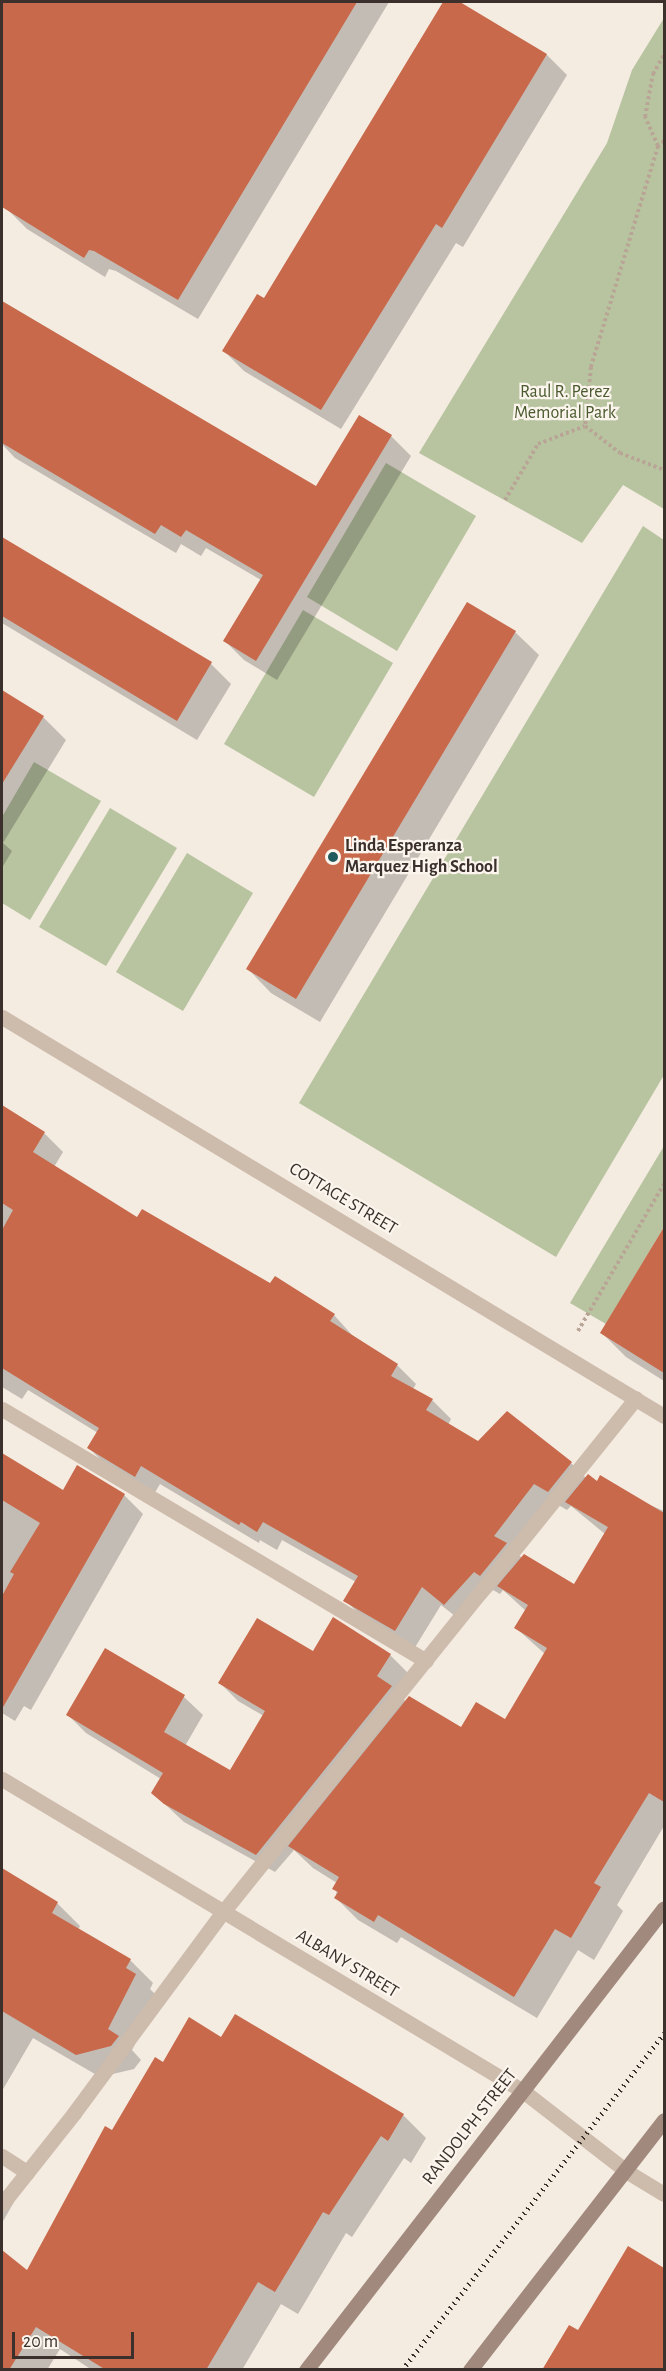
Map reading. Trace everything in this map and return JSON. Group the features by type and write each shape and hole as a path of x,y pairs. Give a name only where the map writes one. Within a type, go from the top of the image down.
{"street":[{"name":"COTTAGE STREET","path":"2,1017 664,1416"},
{"path":"2,2204 223,1912 636,1398"},
{"path":"2,1409 426,1661"},
{"name":"ALBANY STREET","path":"2,1779 523,2091 626,2171 664,2194"},
{"name":"RANDOLPH STREET","path":"306,2370 664,1908"},
{"path":"470,2370 664,2120"},
{"path":"2,2156 27,2172"}],"path":[{"path":"658,146 645,117 653,74 664,55"},
{"path":"585,426 591,367 658,146 664,141"},
{"path":"585,426 620,453 664,470"},
{"path":"505,500 538,444 585,426"},
{"path":"565,1356 664,1184"}],"green space":[{"name":"Raul R. Perez Memorial Park","path":"664,18 664,509 623,485 582,543 419,453 607,143 632,70"},
{"path":"386,463 476,516 397,651 307,597"},
{"path":"643,526 664,540 664,1075 556,1257 299,1103"},
{"path":"303,610 393,663 314,797 224,744"},
{"path":"34,762 101,801 30,920 2,903 2,817"},
{"path":"110,808 177,848 106,966 39,927"},
{"path":"187,853 253,893 183,1011 116,972"},
{"path":"664,1146 664,1227 606,1324 570,1303"}],"building":[{"path":"2,2 357,2 178,300 94,251 89,250 84,258 2,207"},
{"path":"443,2 460,2 547,54 442,228 436,224 321,410 222,351 257,294 264,298"},
{"path":"2,301 316,486 359,415 392,435 256,661 223,641 263,575 186,530 181,537 161,525 155,534 2,443"},
{"path":"2,537 212,662 177,721 2,616"},
{"path":"467,602 516,631 296,999 246,969"},
{"path":"2,690 44,716 2,784"},
{"path":"2,1105 45,1132 33,1152 137,1217 142,1209 270,1283 275,1276 335,1314 330,1321 398,1364 391,1376 433,1399 426,1410 478,1441 507,1411 572,1462 548,1492 534,1484 494,1536 507,1543 480,1576 474,1572 444,1605 422,1587 395,1631 343,1601 358,1576 263,1522 257,1532 241,1522 239,1525 141,1466 135,1477 87,1448 99,1428 2,1368 2,1230 13,1210 2,1203"},
{"path":"664,1227 664,1373 600,1333"},
{"path":"2,1453 63,1490 77,1465 125,1494 2,1709 2,1596 14,1574 10,1572 40,1523 2,1500"},
{"path":"588,1474 597,1481 600,1475 664,1513 664,1802 649,1793 594,1883 601,1887 571,1938 555,1929 514,1997 378,1915 374,1922 334,1898 338,1892 332,1889 339,1877 288,1846 409,1696 461,1727 476,1702 505,1719 547,1648 514,1628 528,1605 497,1586 524,1554 574,1584 608,1527 565,1502"},
{"path":"333,1617 391,1654 377,1676 392,1686 256,1855 164,1804 151,1793 163,1773 66,1715 105,1648 185,1695 164,1732 230,1770 265,1711 218,1683 257,1618 313,1651"},
{"path":"2,1868 58,1902 52,1913 131,1959 126,1968 136,1974 108,2029 119,2036 111,2046 76,2055 2,2011"},
{"path":"235,2014 404,2114 388,2141 381,2136 329,2215 323,2212 275,2292 258,2282 206,2370 106,2370 36,2327 9,2370 2,2370 2,2250 27,2270 105,2126 112,2130 155,2057 163,2062 189,2017 221,2037"},
{"path":"628,2246 664,2268 664,2370 542,2370 569,2325 578,2330"}],"railway":[{"path":"402,2370 664,2033"}],"place":[{"name":"Linda Esperanza Marquez High School","path":"333,857"}]}
